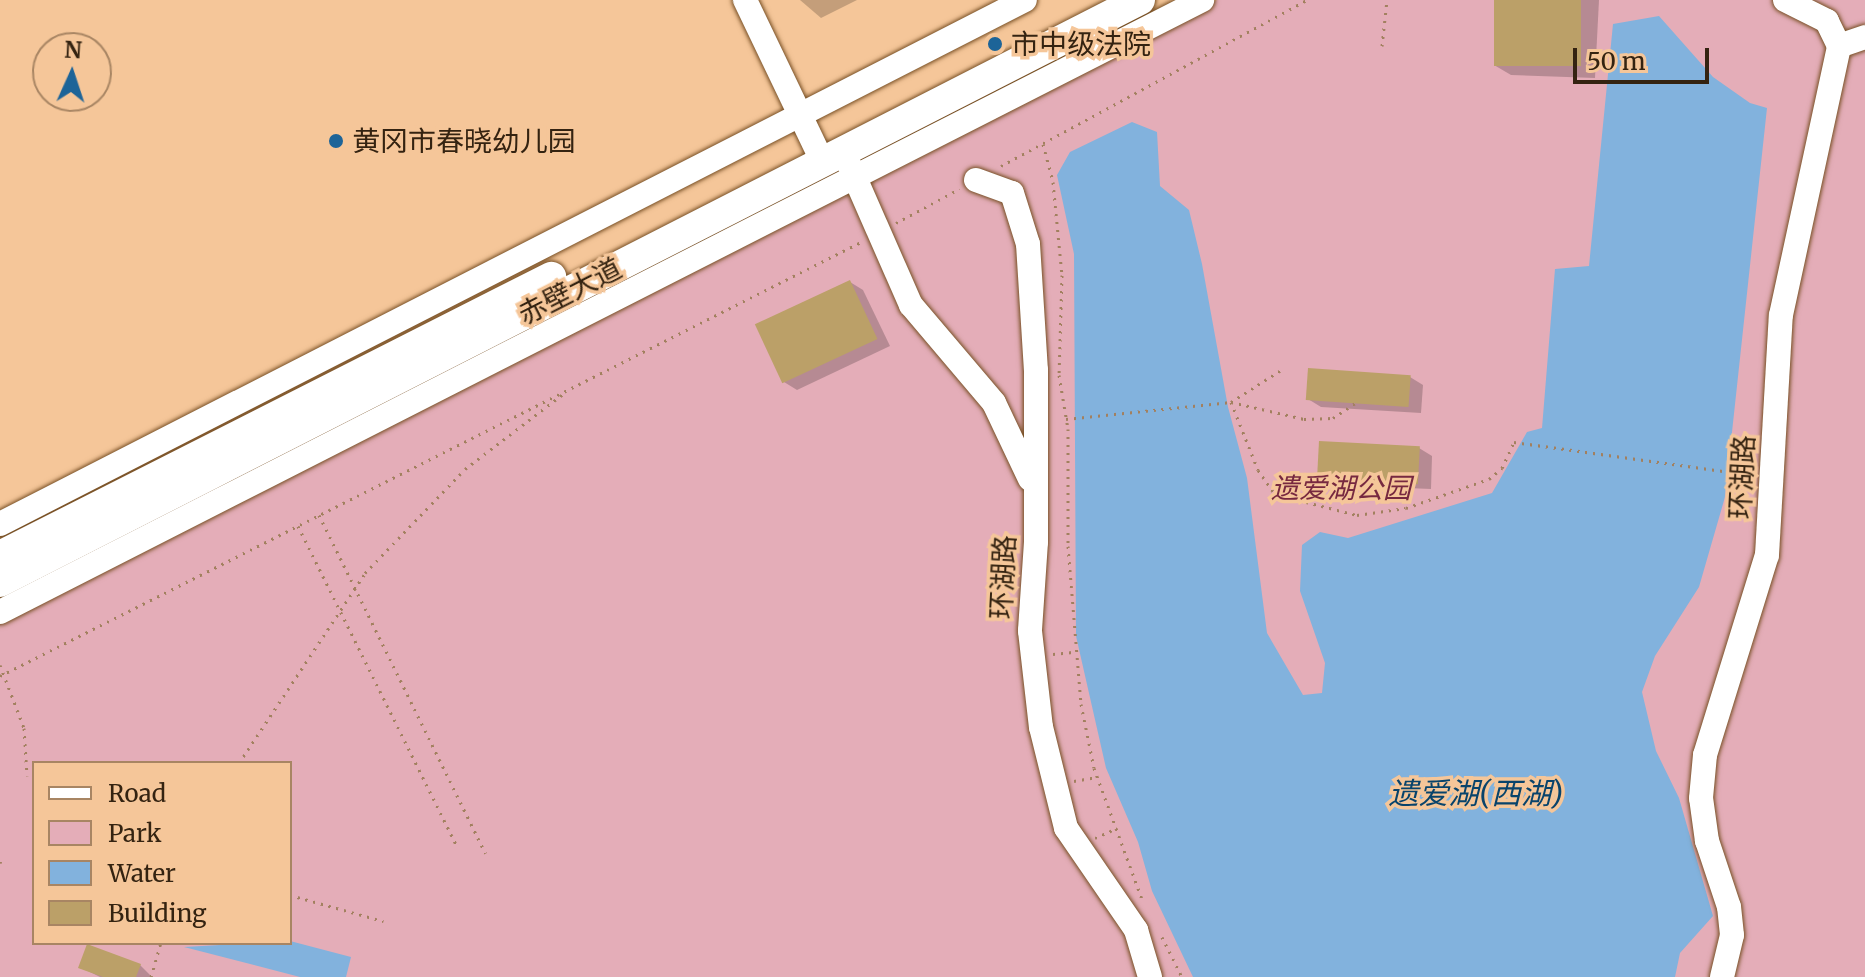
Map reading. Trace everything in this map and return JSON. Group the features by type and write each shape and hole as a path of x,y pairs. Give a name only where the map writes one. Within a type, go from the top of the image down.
{"main road":[{"name":"赤壁大道","path":"0,556 833,158 1095,0"},
{"name":"赤壁大道","path":"0,582 1140,0"}],"street":[{"path":"745,0 800,114 833,158 877,233 911,305 994,403 1035,489"},
{"path":"0,524 1025,0"},
{"path":"0,612 833,158 1202,0"},
{"path":"1785,0 1827,21 1839,46 1865,37"},
{"name":"环湖路","path":"1722,977 1732,935 1703,812 1705,755 1767,555 1781,315 1839,46"},
{"name":"环湖路","path":"976,180 1012,193 1028,244 1036,370 1030,631 1051,770 1066,828 1136,930 1150,977"}],"path":[{"path":"2,675 877,233 1307,0"},
{"path":"1382,46 1387,0"},
{"path":"1043,144 1059,229 1059,375 1066,419 1068,546 1081,704 1094,768 1143,904"},
{"path":"1231,402 1281,370"},
{"path":"240,761 354,587 465,469 572,387"},
{"path":"1066,419 1231,402 1304,419 1333,418 1355,403"},
{"path":"1231,402 1258,470 1275,494 1357,515 1406,508 1489,479 1502,468 1514,442 1521,441 1735,473"},
{"path":"319,515 485,853"},
{"path":"298,526 456,844"},
{"path":"0,665 24,728 27,776"},
{"path":"0,863 2,857"},
{"path":"292,896 383,921"},
{"path":"1157,927 1182,977"},
{"path":"151,977 160,945"}],"green space":[{"name":"遗爱湖公园","path":"1217,0 1865,0 1865,977 0,977 0,621"}],"water":[{"name":"遗爱湖(西湖)","path":"1659,16 1713,77 1750,103 1767,108 1725,497 1699,587 1655,656 1642,692 1656,751 1679,798 1713,916 1680,953 1675,977 1193,977 1152,891 1138,842 1106,768 1076,636 1074,254 1057,175 1070,152 1132,122 1157,132 1160,186 1189,210 1202,264 1228,407 1247,478 1267,633 1303,695 1322,693 1325,663 1300,591 1302,545 1320,532 1348,538 1492,493 1527,432 1542,428 1555,269 1589,266 1613,24"},
{"path":"292,942 351,957 346,977 300,977 184,947 292,945"}],"building":[{"path":"1494,0 1581,0 1581,66 1494,66"},
{"path":"850,280 877,339 782,383 755,324"},
{"path":"1308,368 1411,375 1409,407 1306,400"},
{"path":"1319,441 1420,446 1418,484 1317,479"},
{"path":"87,945 141,964 136,977 103,977 78,968"}],"place":[{"name":"市中级法院","path":"995,44"},
{"name":"黄冈市春晓幼儿园","path":"336,141"}]}
